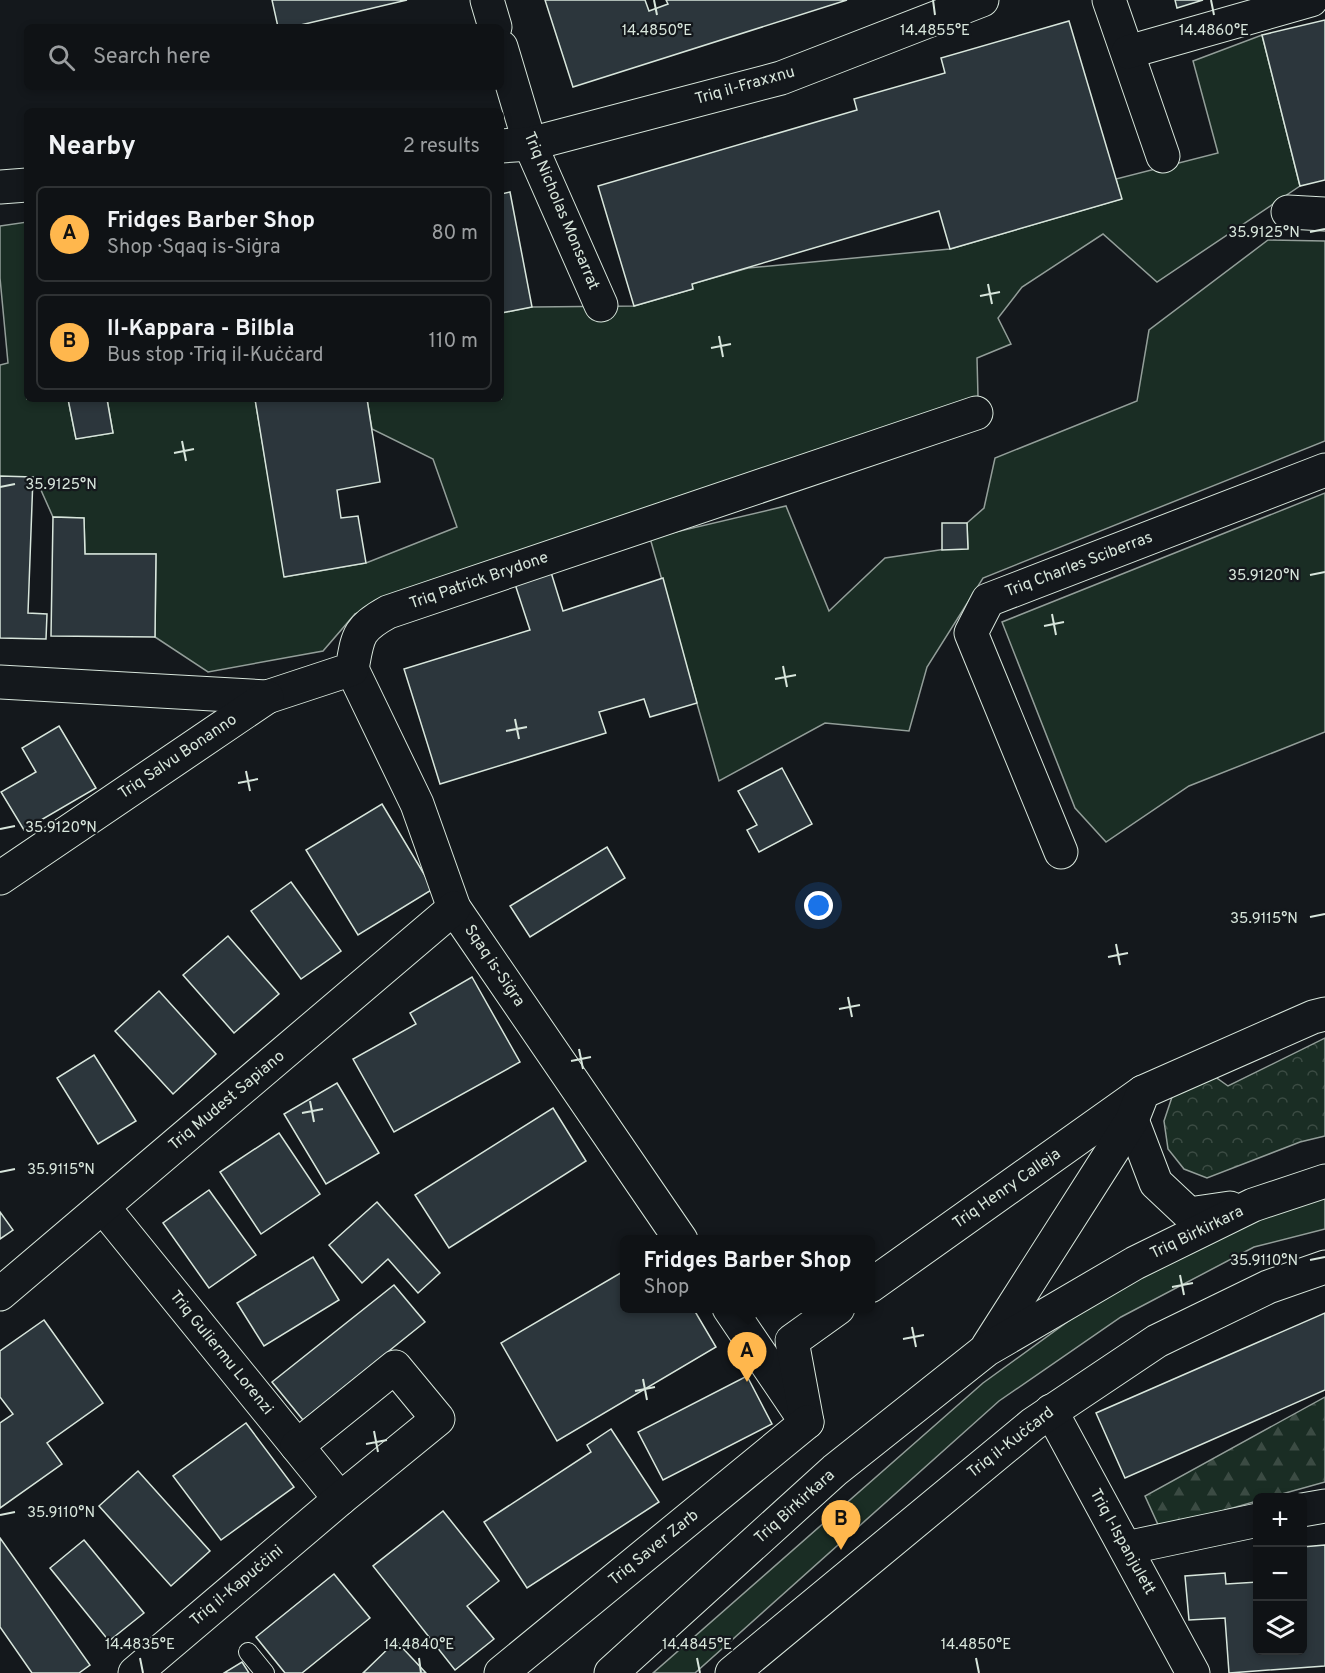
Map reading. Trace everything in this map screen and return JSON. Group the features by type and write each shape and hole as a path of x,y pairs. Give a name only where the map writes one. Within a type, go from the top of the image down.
{"street":[{"path":"487,0 494,24"},
{"name":"Triq il-Fraxxnu","path":"516,145 781,78 982,0"},
{"path":"1109,0 1163,156"},
{"path":"1128,52 1311,0"},
{"name":"Triq Nicholas Monsarrat","path":"504,67 516,145 601,305"},
{"path":"0,188 24,185"},
{"path":"1288,212 1325,214"},
{"name":"Triq Patrick Brydone","path":"352,669 358,639 369,622 388,612 976,413"},
{"name":"Triq Charles Sciberras","path":"1061,852 971,633 988,600 1325,470"},
{"path":"0,682 267,697 352,669"},
{"name":"Sqaq is-Siġra","path":"352,669 417,804 454,908 678,1235"},
{"name":"Triq Salvu Bonanno","path":"0,878 267,697"},
{"name":"Triq Mudest Sapiano","path":"0,1294 454,908"},
{"path":"1138,1106 1313,1017 1325,1014"},
{"name":"Triq Birkirkara","path":"1138,1106 1156,1183 1189,1214 1253,1205"},
{"name":"Triq Birkirkara","path":"986,1350 1138,1106"},
{"name":"Triq Henry Calleja","path":"875,1283 1138,1106"},
{"name":"Triq Birkirkara","path":"611,1673 835,1470 986,1350 1135,1263 1253,1205 1325,1181"},
{"name":"Triq Guliermu Lorenzi","path":"103,1207 340,1499"},
{"name":"Triq il-Kuċċard","path":"732,1673 1051,1411 1157,1341 1268,1287 1325,1267"},
{"path":"732,1313 807,1422"},
{"path":"807,1422 792,1341 831,1313"},
{"name":"Triq il-Kapuċċini","path":"135,1673 438,1419 395,1367 297,1446"},
{"name":"Triq l-Ispanjulett","path":"1051,1411 1126,1548 1189,1672"},
{"name":"Triq Saver Zarb","path":"501,1673 807,1422"},
{"path":"1307,1509 1325,1506"},
{"path":"1126,1548 1253,1521"}],"lane":[{"path":"248,1652 265,1673"}],"green space":[{"path":"1262,35 1300,186 1157,282 1103,234 1022,287 998,318 1011,344 977,358 978,397 957,407 435,583 355,614 323,651 208,672 155,637 156,554 85,554 84,518 53,517 36,479 0,477 0,365 8,363 0,278 0,226 24,222 24,402 69,402 76,439 113,433 108,402 256,402 285,577 366,563 457,527 433,459 372,429 368,402 504,402 504,312 532,307 634,306 693,289 692,284 748,268 950,249 1121,199 1116,179 1218,153 1193,61"},
{"path":"1268,240 1325,241 1325,441 983,578 927,667 909,731 825,723 719,781 650,538 786,506 829,611 885,558 968,548 967,523 984,508 995,458 1137,401 1149,330"},
{"path":"1325,493 1325,732 1189,786 1106,842 1075,808 1002,622"},
{"path":"1325,1038 1325,1136 1300,1142 1207,1178 1184,1169 1168,1149 1164,1121 1173,1094 1211,1074 1228,1086"},
{"path":"1325,1195 1325,1229 1254,1247 1121,1317 999,1401 695,1673 653,1673 983,1383 1110,1291 1249,1221"},
{"path":"1325,1397 1325,1482 1285,1493 1253,1493 1253,1502 1160,1529 1145,1496"}],"building":[{"path":"272,0 407,0 305,24 277,24"},
{"path":"545,0 645,0 649,11 668,4 666,0 847,0 573,87"},
{"path":"1175,0 1203,0 1177,8"},
{"path":"1325,20 1325,180 1300,186 1262,35"},
{"path":"1069,21 1122,199 950,249 939,211 692,284 693,289 634,306 598,186 857,110 854,99 945,73 941,58"},
{"path":"510,192 532,307 504,312 504,193"},
{"path":"69,402 108,402 113,433 76,439"},
{"path":"255,402 367,402 380,482 337,490 341,518 358,516 366,563 284,577"},
{"path":"0,476 33,477 28,613 47,614 46,639 0,638"},
{"path":"53,517 84,518 85,554 156,554 155,637 51,636"},
{"path":"942,523 967,523 968,549 942,550"},
{"path":"550,569 563,611 663,578 697,703 650,717 644,699 599,712 606,733 440,784 404,669 530,630 514,581"},
{"path":"59,726 96,788 24,830 1,792 36,772 22,748"},
{"path":"782,768 812,824 759,852 747,830 757,825 738,791"},
{"path":"382,804 433,889 358,935 306,850"},
{"path":"607,847 625,878 530,937 510,906"},
{"path":"291,882 341,951 301,979 251,911"},
{"path":"228,936 279,994 234,1033 183,975"},
{"path":"472,977 520,1062 394,1132 353,1059 416,1024 410,1013"},
{"path":"159,991 216,1054 173,1094 115,1031"},
{"path":"94,1055 136,1121 98,1144 57,1078"},
{"path":"337,1083 379,1153 326,1184 284,1114"},
{"path":"553,1108 586,1161 449,1248 415,1195"},
{"path":"279,1133 320,1194 261,1234 220,1172"},
{"path":"209,1190 256,1255 209,1288 163,1223"},
{"path":"377,1202 440,1273 418,1293 388,1259 362,1283 329,1245"},
{"path":"0,1212 13,1230 0,1239"},
{"path":"313,1257 339,1300 264,1346 237,1303"},
{"path":"620,1273 620,1313 696,1313 716,1347 557,1441 501,1343"},
{"path":"394,1285 425,1322 303,1420 272,1382"},
{"path":"1325,1313 1325,1390 1125,1478 1096,1413"},
{"path":"44,1320 103,1403 47,1443 62,1464 0,1508 0,1423 13,1414 0,1397 0,1351"},
{"path":"747,1376 772,1424 663,1480 638,1432"},
{"path":"246,1423 294,1487 221,1540 173,1476"},
{"path":"611,1429 659,1502 527,1588 484,1522 591,1452 587,1445"},
{"path":"138,1471 210,1551 171,1586 99,1506"},
{"path":"443,1511 499,1581 467,1606 494,1639 455,1670 373,1566"},
{"path":"0,1538 90,1665 79,1673 32,1673 0,1627"},
{"path":"84,1540 144,1613 109,1641 50,1568"},
{"path":"1325,1545 1325,1666 1229,1673 1225,1618 1189,1620 1185,1576 1225,1573 1226,1584 1253,1582 1253,1655 1307,1655 1307,1547"},
{"path":"334,1574 370,1618 302,1673 285,1673 256,1637"},
{"path":"396,1641 426,1673 363,1673"},
{"path":"242,1662 249,1673 224,1673"}],"place":[{"name":"Fridges Barber Shop","path":"747,1382"},
{"name":"Il-Kappara - Bilbla","path":"841,1550"}]}
